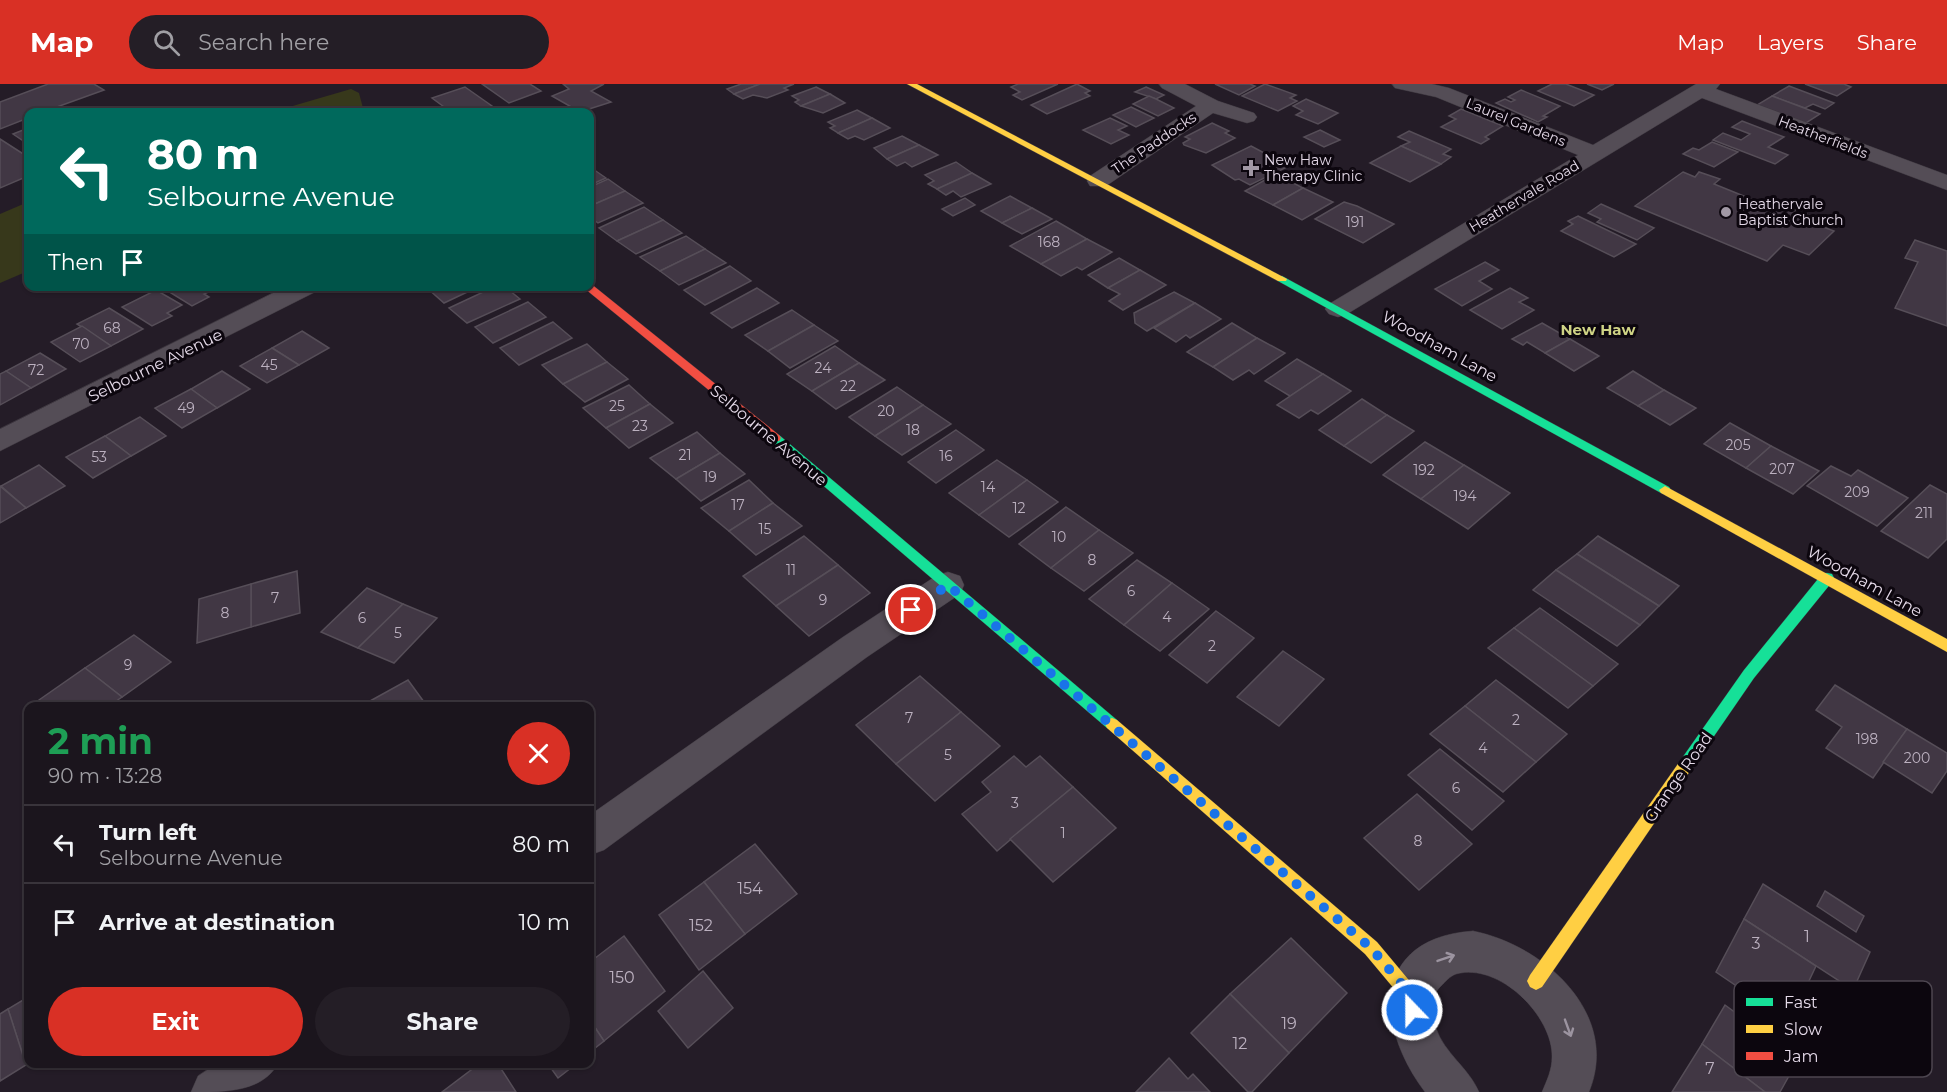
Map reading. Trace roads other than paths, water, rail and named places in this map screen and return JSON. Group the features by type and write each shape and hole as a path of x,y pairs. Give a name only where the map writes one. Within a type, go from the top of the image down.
{"street":[{"name":"Woodham Lane","path":"911,84 1338,309 1947,646"},
{"name":"The Paddocks","path":"1169,84 1211,105 1247,117"},
{"name":"Laurel Gardens","path":"1402,84 1442,92 1595,154"},
{"name":"Heathervale Road","path":"1338,309 1705,87"},
{"name":"Heatherfields","path":"1705,87 1947,183"},
{"name":"The Paddocks","path":"1098,181 1211,105"},
{"name":"Selbourne Avenue","path":"0,441 298,291"},
{"name":"Selbourne Avenue","path":"594,291 678,358 948,585 1371,948 1412,996"},
{"name":"Grange Road","path":"1536,981 1749,674 1827,578"},
{"path":"594,834 855,647 948,585"},
{"path":"1442,1087 1420,1050 1411,1023 1412,996 1421,975 1438,960 1460,954 1486,955 1512,964 1536,981 1556,1003 1569,1028 1575,1054 1573,1079 1565,1092"},
{"path":"214,1092 249,1068"}],"place":[{"name":"New Haw Therapy Clinic","path":"1251,168"},
{"name":"Heathervale Baptist Church","path":"1726,212"}],"district":[{"name":"New Haw","path":"1598,330"}]}
